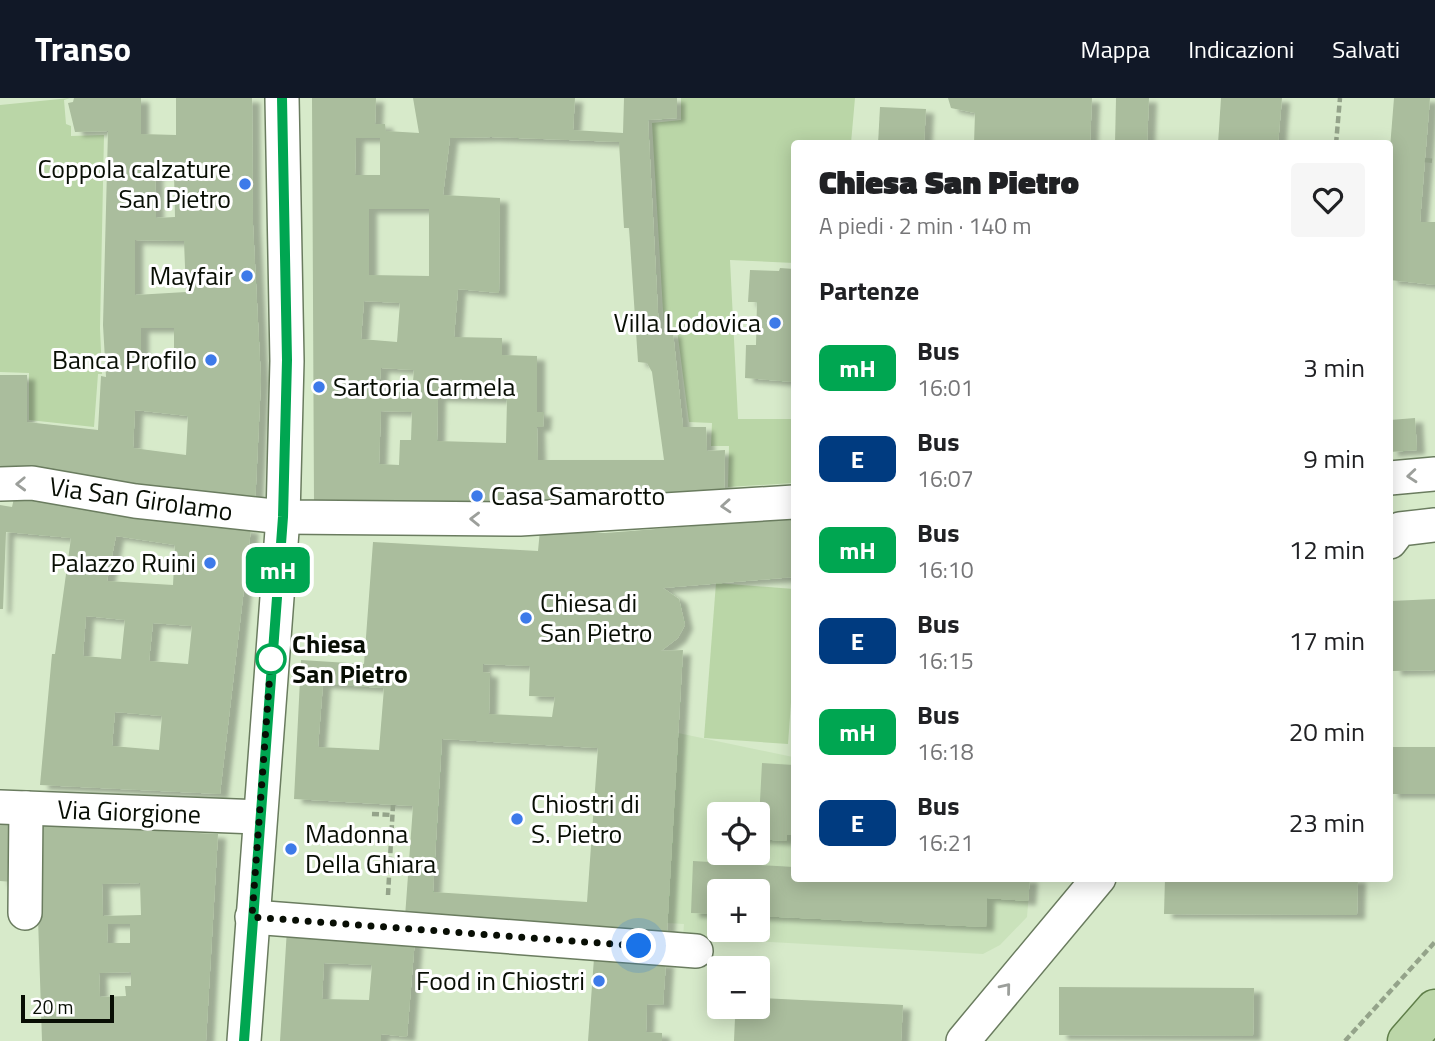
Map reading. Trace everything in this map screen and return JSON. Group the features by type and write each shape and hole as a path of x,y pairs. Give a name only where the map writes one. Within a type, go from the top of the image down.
{"main road":[{"path":"1407,1041 1435,1009"}],"street":[{"path":"244,1041 283,517 287,360 282,98"},
{"path":"1393,478 1435,474"},
{"name":"Via San Girolamo","path":"0,484 32,483 135,501 283,517 520,519 791,502"},
{"path":"1393,531 1435,526"},
{"path":"13,808 25,913"},
{"name":"Via Giorgione","path":"13,808 259,817"},
{"path":"963,1041 1096,882"},
{"path":"252,917 695,951"}],"path":[{"path":"1336,140 1340,98"},
{"path":"1425,160 1435,161"},
{"path":"387,902 393,805"},
{"path":"372,814 392,815"},
{"path":"1345,1041 1435,942"}],"shaded area":[{"path":"70,98 64,100 66,124 71,126 71,136 104,135 100,328 102,374 98,374 94,427 29,420 29,373 0,372 0,105"},
{"path":"681,98 855,98 851,140 791,140 791,263 730,260 738,419 791,419 791,483 728,487 729,446 711,446 712,423 689,422 677,329 664,328 652,123 681,120"},
{"path":"716,583 791,589 791,702 788,744 704,738"},
{"path":"678,733 791,757 791,882 1030,882 1027,917 1000,945 983,954 770,942 770,879 707,879 707,938 683,937 684,924 667,923"}],"building":[{"path":"74,98 141,98 141,134 176,135 176,98 252,98 253,225 261,380 255,506 0,470 0,375 27,375 27,422 98,430 101,376 106,377 103,325 108,131 75,132 68,103 73,102","holes":["174,173 175,217 156,218 155,174","135,240 184,241 186,292 135,295","141,328 174,328 174,365 141,364","135,410 188,416 186,455 133,448"]},
{"path":"312,98 376,98 375,124 385,124 386,131 419,133 413,98 575,98 573,130 623,133 624,98 677,98 677,118 648,120 659,332 673,332 683,427 706,427 707,451 725,450 724,491 550,501 314,502","holes":["356,138 380,138 380,175 355,175","450,138 619,142 624,228 629,228 638,362 647,363 652,372 664,460 538,460 537,427 543,427 544,412 537,412 537,356 502,355 502,338 454,337 458,289 499,293 500,198 443,195","369,209 429,209 429,276 369,275","364,301 400,303 397,342 361,339","381,368 414,370 412,393 379,391","438,397 507,399 506,443 437,441","381,411 412,412 411,440 400,440 399,465 379,464"]},
{"path":"948,98 1092,98 1090,140 974,140 975,113 951,108"},
{"path":"1116,98 1149,98 1147,140 1115,140"},
{"path":"1221,98 1282,98 1278,140 1218,140"},
{"path":"1394,98 1430,98 1420,222 1435,222 1435,285 1393,280 1393,140 1391,140"},
{"path":"880,107 926,109 924,140 878,140"},
{"name":"Villa Lodovica","path":"780,268 791,269 791,382 745,378 746,345 756,345 757,302 748,302 750,270 779,271"},
{"path":"1415,418 1417,450 1393,452 1393,420"},
{"path":"15,494 251,529 220,794 40,785 52,654 55,654 71,538 6,532 3,609 0,609 0,505 12,507","holes":["116,536 175,545 173,585 107,581","86,616 125,620 121,659 83,656","153,623 192,626 188,664 149,661","115,712 162,716 159,750 112,746"]},
{"path":"791,518 791,577 663,588 679,599 685,625 678,638 661,651 683,650 667,932 405,917 413,806 294,799 301,660 364,664 373,542 538,551 540,530 605,533","holes":["483,664 530,666 529,696 555,697 552,717 489,714 490,673 483,672","323,684 384,688 379,750 318,747","442,739 598,748 587,902 433,892"]},
{"path":"1435,599 1435,670 1393,671 1393,601"},
{"path":"1393,747 1435,747 1435,794 1393,794"},
{"path":"762,763 791,765 791,835 787,835 786,841 770,840 770,802 760,802"},
{"path":"0,821 14,822 12,882 0,881"},
{"path":"41,825 218,834 206,1041 42,1041 38,918","holes":["140,883 141,915 103,916 102,884","108,924 130,924 130,943 107,943","131,972 131,986 125,986 126,996 100,997 99,973"]},
{"path":"693,861 707,862 707,865 791,867 791,882 1030,882 1028,901 987,898 986,927 770,917 770,879 707,879 707,914 691,913"},
{"path":"1165,882 1358,882 1357,915 1164,914"},
{"path":"287,929 415,939 407,1037 381,1034 381,1041 280,1041","holes":["324,963 372,965 369,1000 322,999"]},
{"path":"594,958 666,962 663,1005 647,1004 646,1032 662,1033 662,1041 588,1041"},
{"path":"1059,987 1254,988 1253,1036 1059,1035"},
{"path":"770,998 903,1005 901,1041 734,1041 735,1019 770,1019"}],"bus line":[{"name":"mH","path":"244,1041 283,517 287,360 282,98"}],"place":[{"name":"Coppola calzature San Pietro","path":"245,184"},
{"name":"Mayfair","path":"247,276"},
{"name":"Villa Lodovica","path":"775,323"},
{"name":"Banca Profilo","path":"211,360"},
{"name":"Sartoria Carmela","path":"319,387"},
{"name":"Casa Samarotto","path":"477,496"},
{"name":"Palazzo Ruini","path":"210,563"},
{"name":"Chiesa di San Pietro","path":"526,618"},
{"name":"Chiesa San Pietro","path":"271,659"},
{"name":"Chiostri di S. Pietro","path":"517,819"},
{"name":"Madonna Della Ghiara","path":"291,849"},
{"name":"Food in Chiostri","path":"599,981"}],"route":[{"path":"271,659 252,917 639,946"}]}
